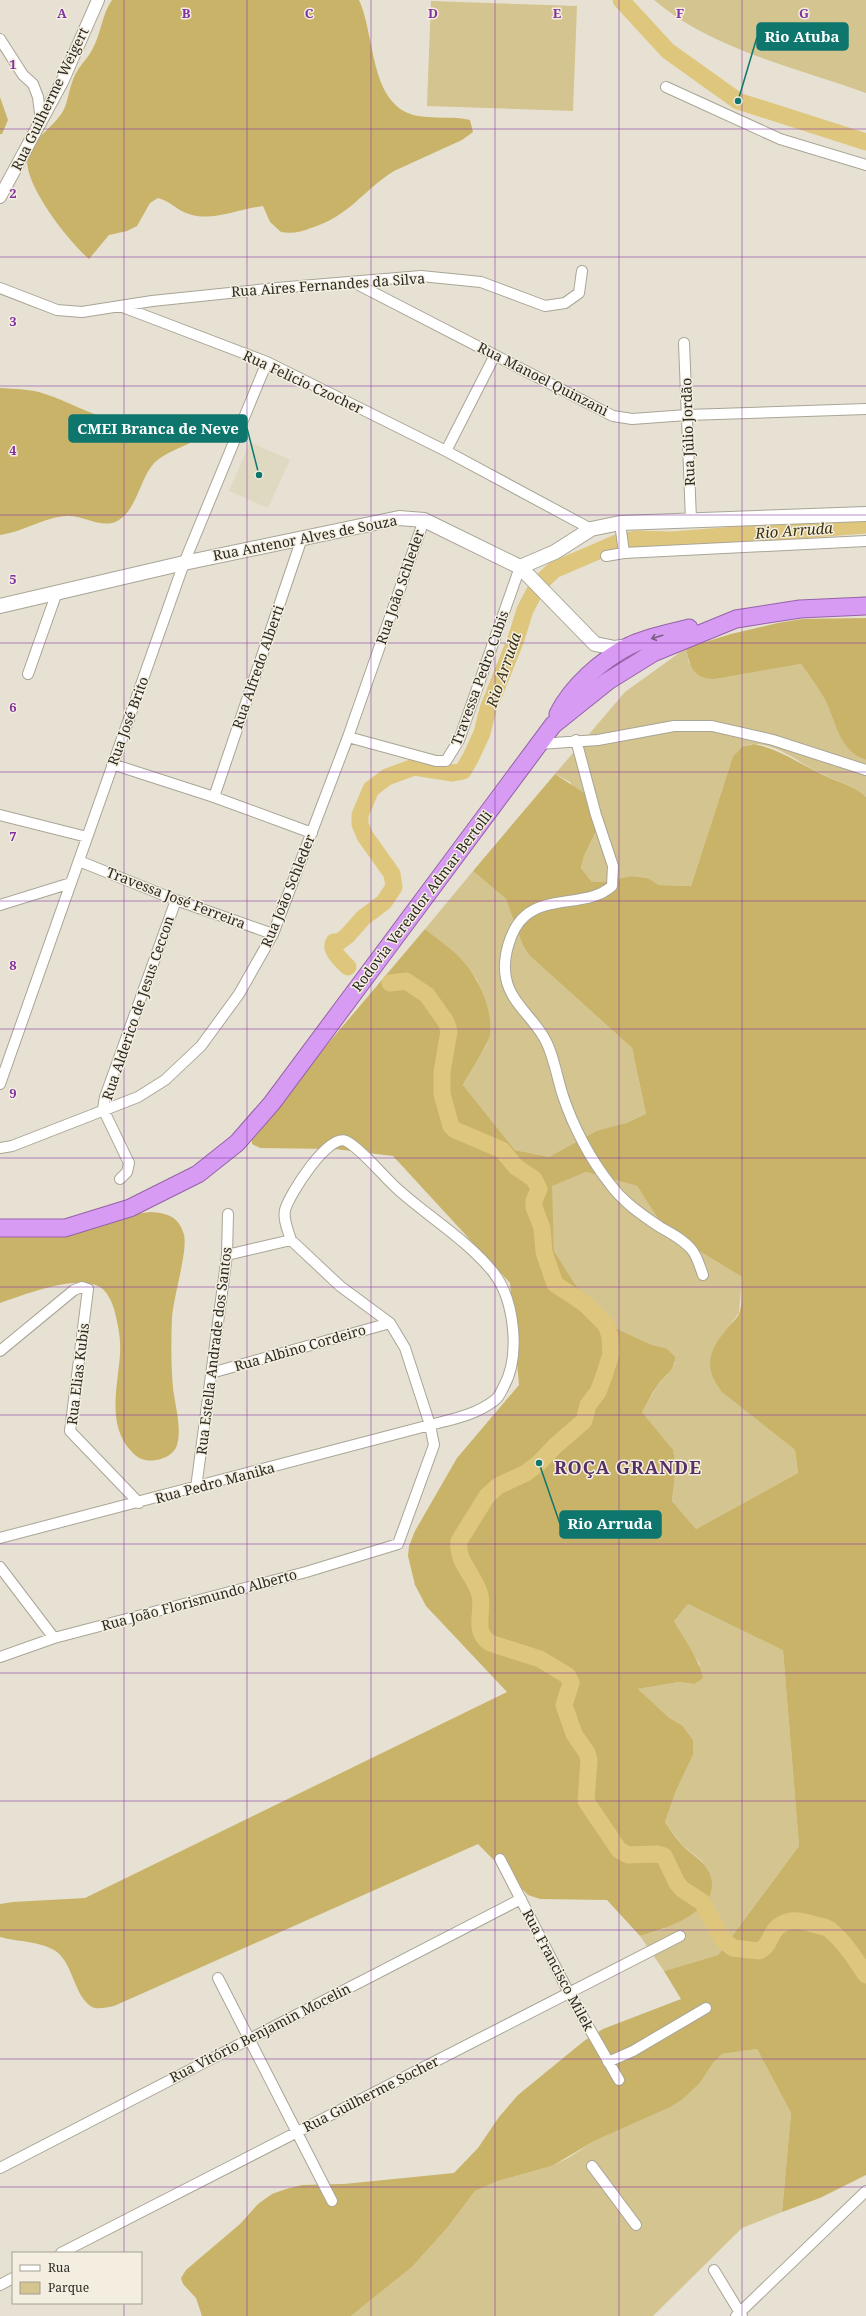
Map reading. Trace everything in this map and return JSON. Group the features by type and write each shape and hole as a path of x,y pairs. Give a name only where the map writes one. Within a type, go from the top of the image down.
{"highway":[{"name":"Rodovia Vereador Admar Bertolli","path":"0,1228 65,1228 130,1208 198,1174 237,1143 272,1103 553,725 608,681 653,653 736,618 800,609 866,606"},
{"path":"553,725 561,709 577,687 598,667 630,645 697,625 736,618"}],"main road":[{"path":"520,566 555,552 591,529 620,523 866,514"},
{"name":"Rua Antenor Alves de Souza","path":"0,606 184,563 399,518 424,520 520,566 595,644"},
{"path":"598,667 595,644 615,648 630,645"}],"street":[{"name":"Rua Guilherme Weigert","path":"0,196 62,82 98,0"},
{"path":"0,38 23,75 33,84 38,97 41,121"},
{"path":"666,87 780,140 866,165"},
{"name":"Rua Aires Fernandes da Silva","path":"120,306 215,294 421,276 481,282 545,306 565,304 579,293 582,271"},
{"name":"Rua Manoel Quinzani","path":"353,282 613,416 632,419 687,415 866,409"},
{"name":"Rua Felicio Czocher","path":"0,288 57,310 82,312 120,306 267,362 446,451 591,529"},
{"name":"Rua Júlio Jordão","path":"684,343 691,520"},
{"path":"446,451 495,355"},
{"name":"Rua José Brito","path":"0,1084 184,563 267,362"},
{"name":"Rua João Schleder","path":"0,1148 12,1146 64,1127 103,1109 138,1097 165,1080 201,1046 239,994 273,934 348,737 424,520"},
{"path":"620,523 624,553"},
{"name":"Rua Alfredo Alberti","path":"214,797 302,538"},
{"path":"606,556 624,553 866,541"},
{"name":"Travessa Pedro Cubis","path":"348,737 436,761 446,761 459,740 520,566"},
{"path":"28,674 57,592"},
{"path":"539,744 576,740 598,740 674,726 712,726 773,740 866,770"},
{"path":"576,740 596,815 614,866 612,886 604,894 540,908 525,916 516,929 509,945 506,978 516,1000 544,1037 576,1128 610,1184 625,1201 693,1250 703,1275"},
{"path":"112,764 214,797 312,833"},
{"path":"0,815 87,837"},
{"name":"Travessa José Ferreira","path":"79,861 176,900 273,934"},
{"path":"0,905 71,883"},
{"name":"Rua Alderico de Jesus Ceccon","path":"120,1179 127,1172 129,1163 103,1109 105,1097 176,900"},
{"name":"Rua Pedro Manika","path":"0,1538 196,1488 470,1415 497,1399 508,1379 514,1330 509,1305 494,1273 466,1244 386,1180 358,1151 345,1141 338,1140 329,1146 318,1158 289,1199 285,1212 285,1224 290,1240"},
{"name":"Rua Estella Andrade dos Santos","path":"196,1488 227,1256 228,1214"},
{"path":"227,1256 290,1240 340,1286 390,1323 405,1348 430,1425"},
{"name":"Rua Elias Kubis","path":"0,1351 74,1290 82,1287 88,1289 70,1431 138,1503"},
{"name":"Rua Albino Cordeiro","path":"211,1373 390,1323"},
{"name":"Rua João Florismundo Alberto","path":"0,1657 54,1638 306,1572 398,1544 434,1445 430,1425"},
{"path":"0,1567 54,1638"},
{"name":"Rua Francisco Milek","path":"500,1859 568,1993 619,2080"},
{"name":"Rua Vitório Benjamin Mocelin","path":"0,2168 521,1899"},
{"name":"Rua Guilherme Socher","path":"63,2252 680,1936"},
{"path":"218,1978 332,2201"},
{"path":"608,2062 706,2008"},
{"path":"592,2166 636,2225"},
{"path":"714,2270 739,2315 866,2191"},
{"path":"0,2284 12,2278"}],"shaded area":[{"path":"112,0 359,0 364,15 376,68 382,85 390,99 402,110 418,116 470,120 473,132 462,140 394,171 346,210 325,223 300,232 281,232 270,222 263,206 207,217 185,213 166,201 158,198 150,203 137,226 127,231 109,235 89,259 70,240 48,211 31,180 28,166 28,155 35,142 57,120 65,107 74,77 93,48 106,11"},
{"path":"0,97 8,120 2,134 0,134"},
{"path":"0,388 40,392 96,415 114,419 169,423 188,430 193,435 190,443 169,453 154,463 132,505 122,518 115,522 103,523 73,516 58,517 17,531 0,535"},
{"path":"250,442 290,460 268,508 229,491"},
{"path":"866,618 866,760 849,750 839,734 824,698 801,664 715,679 702,677 694,671 691,667 686,648 731,634 802,619"},
{"path":"754,744 772,749 825,776 856,789 866,797 866,2175 820,2198 782,2212 791,2113 757,2049 722,2054 713,2063 700,2083 683,2099 670,2107 596,2140 552,2166 498,2181 475,2191 448,2227 412,2267 351,2316 202,2316 196,2298 183,2284 181,2278 186,2270 240,2224 258,2204 272,2194 302,2185 344,2184 454,2173 478,2148 499,2117 518,2095 584,2041 603,2029 681,1999 664,1971 718,1955 799,1846 783,1650 688,1604 674,1621 695,1656 703,1678 694,1684 679,1682 638,1689 669,1718 683,1726 693,1740 693,1755 676,1791 665,1822 681,1844 706,1867 709,1872 712,1885 709,1897 701,1907 690,1916 677,1923 640,1936 607,1900 540,1899 528,1895 478,1844 114,2006 97,2008 92,2007 86,2002 81,1996 63,1958 51,1948 0,1937 0,1904 85,1898 507,1692 426,1606 415,1585 408,1556 409,1546 415,1531 457,1458 519,1385 510,1283 393,1156 335,1149 260,1148 252,1144 252,1137 259,1125 425,929 463,961 474,976 483,994 489,1014 490,1034 483,1051 463,1085 515,1150 549,1157 597,1131 626,1123 646,1114 632,1048 530,956 523,945 506,899 473,871 555,774 584,793 594,805 597,829 584,856 581,868 592,882 602,882 631,876 648,878 658,885 691,886 733,756 742,747","holes":["586,1172 637,1186 666,1231 742,1277 739,1314 719,1339 711,1354 710,1362 713,1377 723,1393 795,1450 798,1473 696,1529 672,1501 676,1466 673,1450 642,1412 655,1389 671,1370 675,1362 675,1357 666,1348 652,1345 598,1320 554,1251 552,1186"]},
{"path":"150,1212 162,1213 176,1220 182,1229 185,1242 172,1318 172,1379 179,1431 177,1445 174,1451 166,1457 153,1461 140,1458 134,1454 124,1442 119,1430 116,1418 116,1392 120,1354 120,1337 111,1300 103,1289 90,1284 64,1284 36,1291 0,1303 0,1232"}],"green space":[{"path":"654,0 866,0 866,93 756,56 729,45 678,18"},
{"path":"431,1 577,6 573,111 427,106"},
{"path":"686,648 689,663 715,679 801,664 824,698 839,734 844,742 849,749 866,760 866,797 856,789 812,769 779,750 762,745 747,745 733,756 691,886 657,885 648,878 631,876 602,882 592,882 581,868 584,856 597,829 570,782 555,774 625,692"},
{"path":"473,871 506,899 530,956 632,1048 646,1114 549,1157 515,1150 463,1085 487,1044 489,1018 477,980 462,960 425,929"},
{"path":"586,1172 637,1186 666,1231 742,1277 739,1313 719,1339 723,1393 795,1450 798,1473 696,1529 672,1501 676,1466 673,1451 642,1412 657,1386 668,1374 675,1363 666,1348 652,1345 598,1320 554,1251 551,1186"},
{"path":"688,1604 783,1649 799,1846 718,1955 664,1971 640,1936 664,1929 709,1872 702,1861 682,1845 665,1822 676,1791 693,1755 693,1740 683,1726 669,1719 638,1689 679,1682 693,1684 700,1664 686,1644 674,1621"},
{"path":"757,2049 791,2113 782,2212 742,2228 653,2316 351,2316 412,2267 448,2227 475,2191 498,2181 552,2166 568,2158 596,2140 683,2099 700,2083 713,2063 722,2054"}],"waterway":[{"path":"621,0 668,51 738,101 866,142"},
{"name":"Rio Arruda","path":"348,967 335,952 333,948 334,942 339,942 347,936 363,918 384,902 394,887 392,874 365,836 360,824 360,815 371,789 387,777 414,767 453,773 463,771 482,733 488,709 516,639 525,610 538,585 554,570 619,542 636,539 672,540 866,525"},
{"name":"Rio Arruda","path":"390,983 406,981 427,995 446,1022 449,1031 442,1072 442,1094 451,1126 455,1130 502,1150 516,1167 534,1179 539,1189 534,1201 534,1207 542,1228 544,1252 555,1284 585,1304 606,1325 610,1336 611,1354 598,1392 588,1405 584,1421 555,1446 539,1463 526,1473 498,1486 487,1496 459,1541 460,1555 478,1588 480,1595 481,1633 490,1643 540,1659 568,1676 571,1683 564,1705 574,1734 587,1753 589,1760 586,1801 619,1850 628,1855 657,1854 664,1856 677,1883 682,1889 702,1902 723,1940 733,1948 759,1951 766,1946 773,1932 779,1926 790,1921 805,1922 829,1929 844,1945 866,1975"}],"place":[{"name":"Rio Atuba","path":"738,101"},
{"name":"CMEI Branca de Neve","path":"259,475"},
{"name":"Rio Arruda","path":"539,1463"}],"district":[{"name":"ROÇA GRANDE","path":"628,1468"}]}
